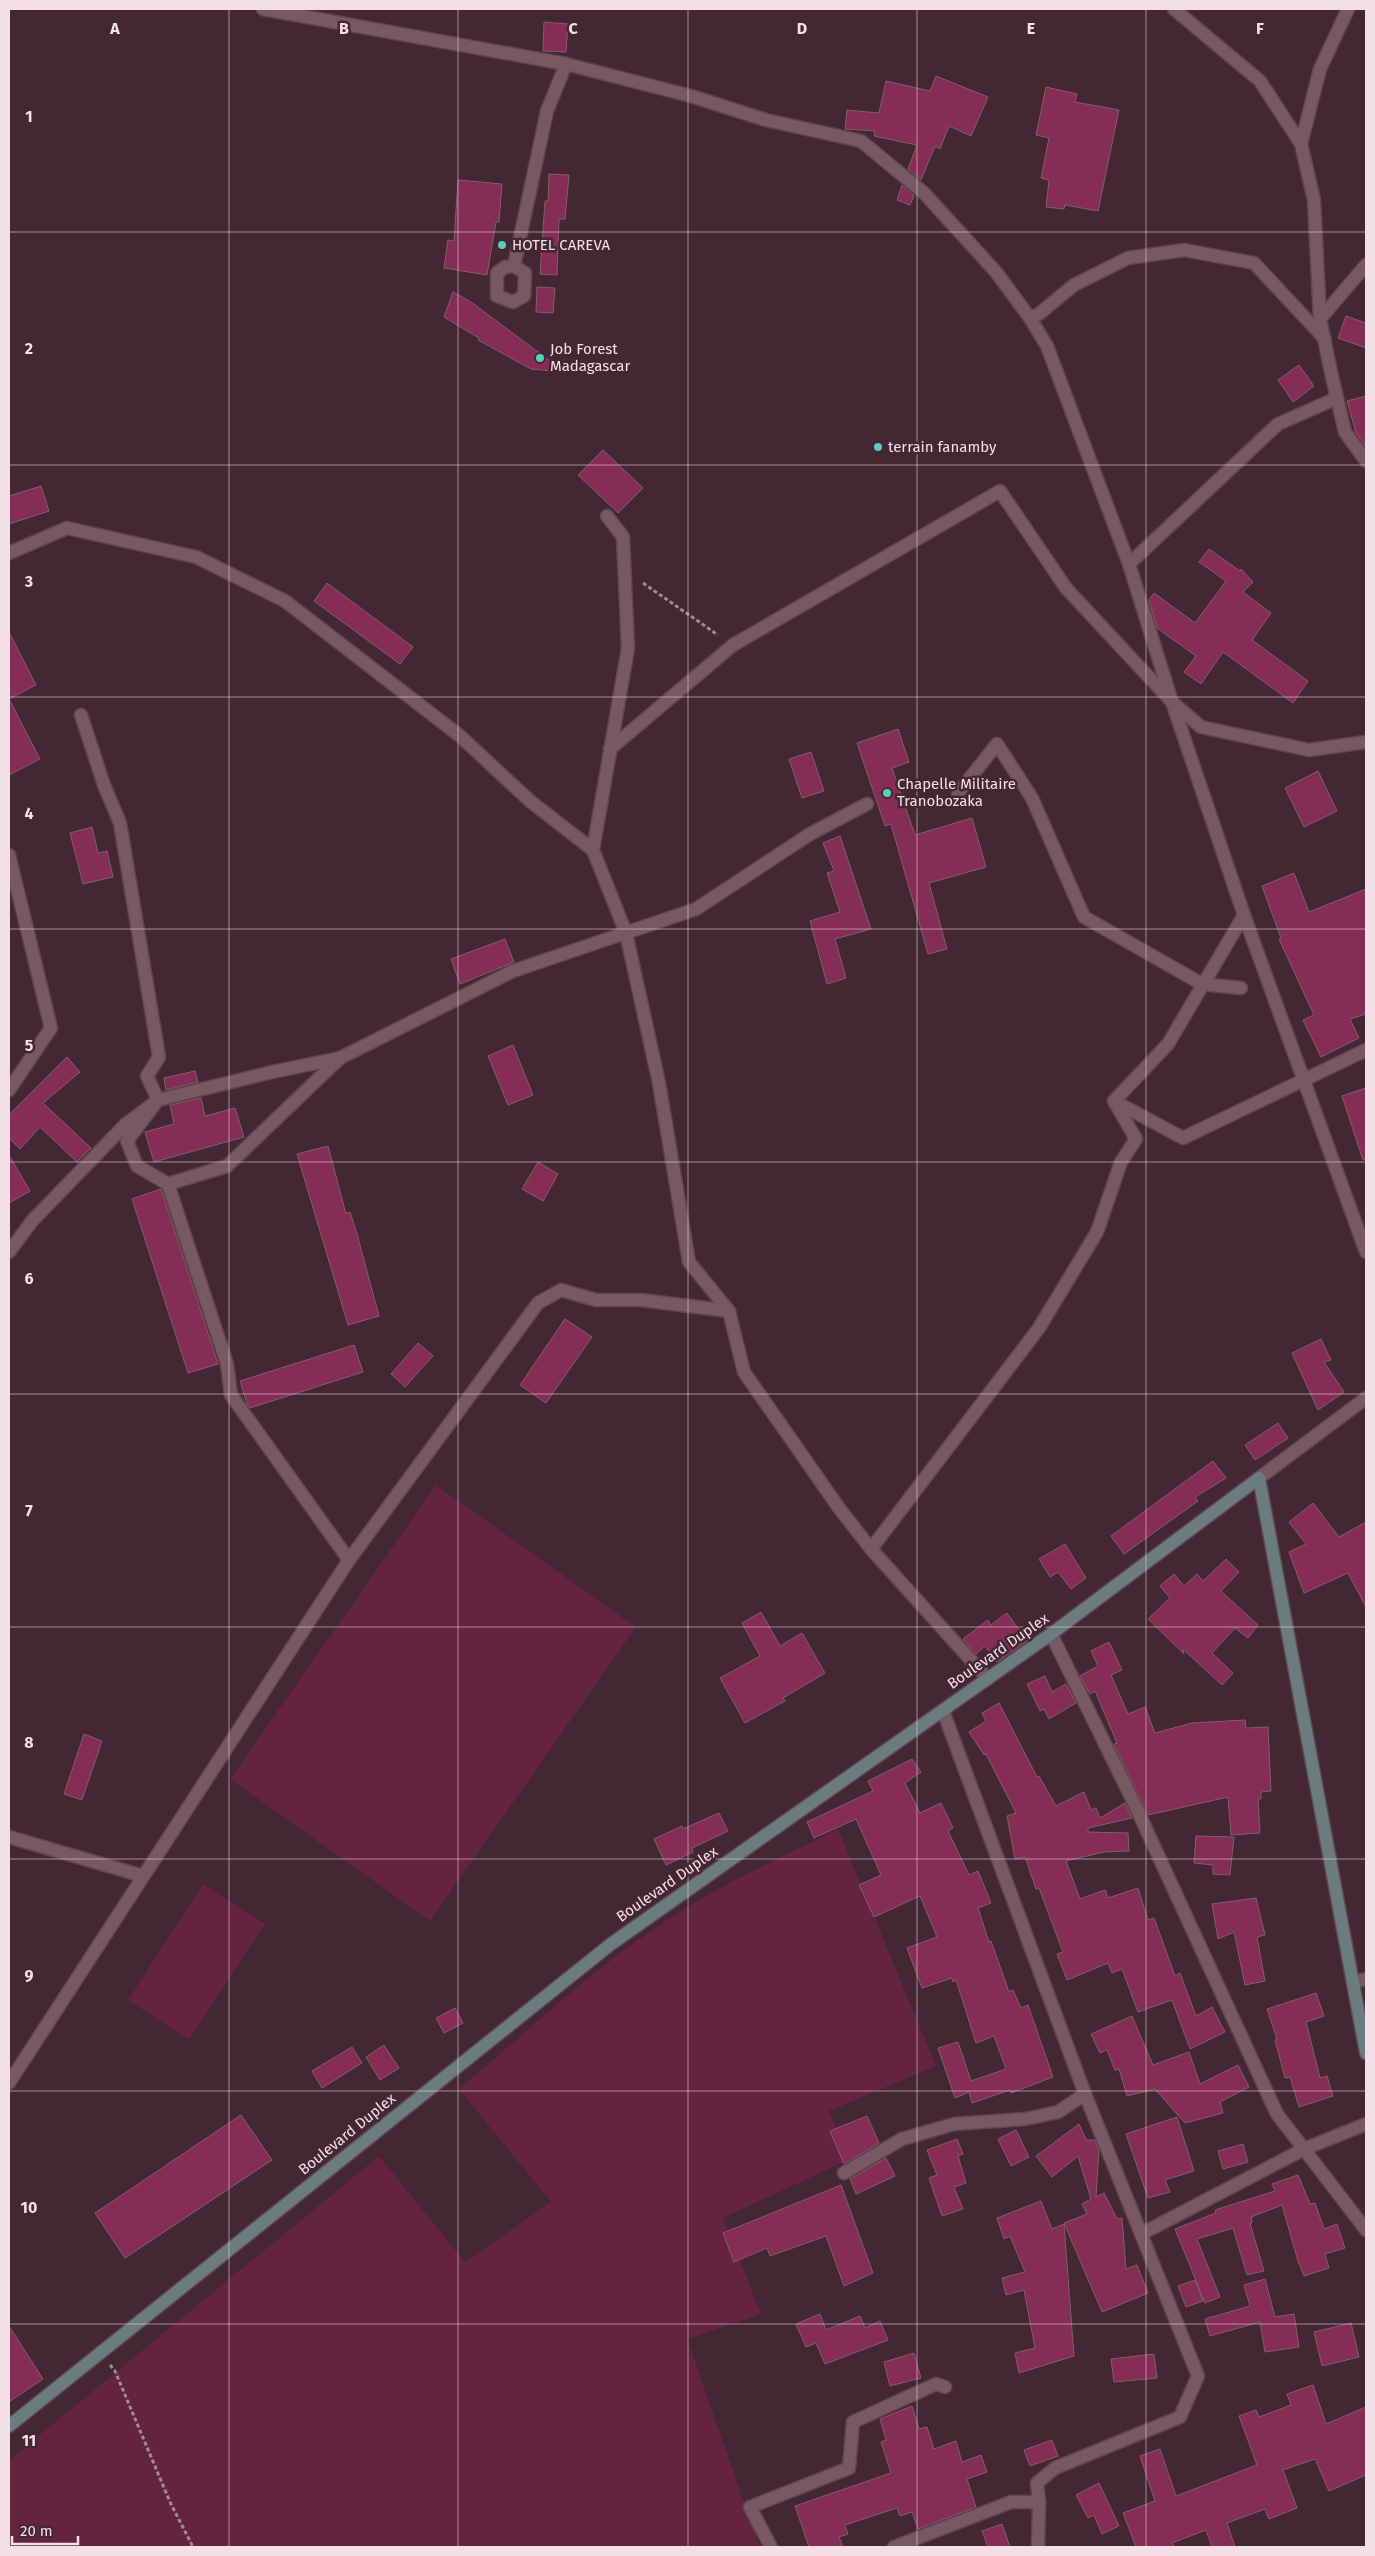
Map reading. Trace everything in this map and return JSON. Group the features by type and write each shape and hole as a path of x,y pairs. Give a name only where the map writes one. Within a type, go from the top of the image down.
{"main road":[{"name":"Boulevard Duplex","path":"9,2426 611,1944 1051,1634 1259,1478"},
{"path":"1259,1478 1366,2054"}],"street":[{"path":"263,9 566,64 691,96 766,120 862,141 924,193 996,272 1030,318 1047,346 1129,564 1172,702 1244,915 1306,1081 1366,1252"},
{"path":"1174,9 1260,81 1300,144 1314,200 1320,319 1346,432 1366,461"},
{"path":"1300,144 1320,69 1348,9"},
{"path":"514,266 548,111 566,64"},
{"path":"1030,318 1039,314 1074,285 1128,258 1184,250 1254,263 1325,340"},
{"path":"1320,319 1366,265"},
{"path":"1129,564 1278,424 1337,398"},
{"path":"610,749 733,645 1000,492 1066,588 1172,702 1201,726 1309,750 1366,742"},
{"path":"592,850 628,648 623,536 607,516"},
{"path":"9,553 68,528 196,557 285,601 460,736 530,801 592,850 626,933 659,1083 688,1262 729,1311 744,1372 870,1550 988,1679"},
{"path":"81,715 104,785 120,824 159,1057 147,1076 158,1100"},
{"path":"958,793 997,744 1032,798 1084,917 1202,984 1242,988"},
{"path":"9,1252 32,1221 126,1124 158,1100 272,1072 340,1058 513,971 696,909 810,834 867,804"},
{"path":"9,855 51,1028 9,1090"},
{"path":"1114,1101 1168,1044 1244,915"},
{"path":"1114,1101 1183,1138 1306,1081 1366,1050"},
{"path":"168,1184 227,1166 340,1058"},
{"path":"158,1100 127,1141 138,1166 168,1184 226,1364 232,1395 349,1560"},
{"path":"870,1550 1039,1328 1097,1232 1121,1162 1136,1139 1114,1101"},
{"path":"9,2083 349,1560 538,1303 561,1290 596,1300 640,1300 729,1311"},
{"name":"Boulevard Duplex","path":"1259,1478 1366,1398"},
{"path":"1051,1634 1136,1804 1276,2114 1366,2230"},
{"path":"943,1711 1086,2094 1198,2376 1180,2417 1055,2468 1037,2483 1039,2502 1038,2547"},
{"path":"9,1837 143,1876"},
{"path":"1353,1982 1366,1979"},
{"path":"844,2174 902,2139 954,2124 1025,2119 1058,2112 1086,2094"},
{"path":"1141,2234 1304,2149 1366,2124"},
{"path":"771,2547 750,2507 849,2468 853,2422 936,2384 945,2387"},
{"path":"894,2547 1011,2502 1039,2502"}],"path":[{"path":"625,570 733,645"},
{"path":"101,2352 115,2372 170,2502 193,2547"}],"shaded area":[{"path":"436,1485 636,1627 430,1921 230,1779"},
{"path":"838,1829 936,2066 829,2111 845,2149 846,2161 723,2218 761,2314 687,2339 760,2547 9,2547 9,2460 379,2156 465,2262 551,2202 459,2089 561,2001 613,1959 667,1920 751,1872"},
{"path":"203,1884 265,1924 189,2040 128,2000"}],"building":[{"path":"544,22 568,24 566,52 543,51"},
{"path":"936,76 988,97 971,136 949,126 940,149 935,146 921,180 908,169 917,145 874,136 875,131 845,129 847,110 879,113 886,81 930,91"},
{"path":"1046,87 1077,94 1075,102 1119,110 1098,211 1065,205 1064,209 1046,207 1049,180 1041,178 1049,138 1036,135"},
{"path":"549,174 569,175 565,219 559,219 557,275 540,274 545,201 548,201"},
{"path":"458,180 502,184 499,222 496,222 487,275 444,268 448,240 454,241"},
{"path":"902,185 914,196 910,205 897,200"},
{"path":"537,287 555,288 553,313 536,312"},
{"path":"453,292 471,302 565,372 531,369 478,340 479,338 444,317"},
{"path":"1346,316 1366,323 1366,348 1338,338"},
{"path":"1299,365 1314,386 1293,402 1278,380"},
{"path":"1366,396 1366,447 1356,433 1347,401"},
{"path":"603,450 643,488 618,513 578,475"},
{"path":"41,486 49,511 9,524 9,496"},
{"path":"1209,549 1240,571 1241,569 1253,582 1243,592 1271,613 1252,640 1308,681 1293,703 1223,652 1201,684 1184,672 1196,656 1157,628 1149,600 1154,593 1195,623 1226,581 1199,562"},
{"path":"327,583 413,647 400,664 314,601"},
{"path":"9,632 36,685 9,699"},
{"path":"9,699 40,759 9,775"},
{"path":"898,729 909,762 892,768 915,835 972,818 986,867 929,883 947,949 928,954 891,824 885,826 857,743"},
{"path":"811,752 824,791 802,798 789,759"},
{"path":"1318,771 1337,811 1304,827 1285,788"},
{"path":"92,827 98,853 107,851 113,877 83,884 70,833"},
{"path":"840,836 871,929 835,939 846,978 827,984 810,921 840,912 827,873 834,871 823,843"},
{"path":"1294,873 1309,912 1366,889 1366,1014 1350,1019 1359,1038 1321,1057 1303,1020 1314,1015 1279,939 1281,938 1262,886"},
{"path":"505,939 514,962 460,984 451,959"},
{"path":"513,1045 533,1095 508,1105 488,1056"},
{"path":"67,1057 80,1072 43,1103 91,1148 77,1162 40,1127 20,1149 9,1138 9,1115"},
{"path":"195,1071 198,1082 166,1090 164,1078"},
{"path":"1366,1088 1366,1159 1363,1160 1342,1096"},
{"path":"201,1098 205,1116 235,1108 244,1137 154,1162 145,1132 174,1124 170,1105"},
{"path":"328,1146 346,1214 350,1212 357,1234 379,1316 348,1325 297,1154"},
{"path":"9,1155 30,1191 9,1203"},
{"path":"538,1162 558,1174 543,1201 522,1189"},
{"path":"161,1189 218,1364 188,1373 132,1199"},
{"path":"565,1319 592,1337 546,1403 520,1385"},
{"path":"1321,1339 1331,1360 1324,1362 1344,1392 1318,1410 1292,1353"},
{"path":"418,1343 433,1356 405,1387 391,1374"},
{"path":"354,1345 363,1372 250,1408 247,1404 240,1381"},
{"path":"1278,1423 1288,1438 1255,1460 1245,1445"},
{"path":"1213,1461 1226,1478 1195,1497 1198,1501 1124,1554 1111,1536"},
{"path":"1313,1503 1339,1537 1366,1522 1366,1607 1348,1573 1304,1593 1289,1552 1306,1544 1289,1522"},
{"path":"1065,1544 1086,1578 1071,1589 1058,1572 1050,1577 1039,1559"},
{"path":"1226,1559 1239,1572 1221,1591 1258,1625 1248,1638 1235,1628 1212,1653 1233,1673 1222,1685 1183,1649 1184,1654 1148,1619 1170,1598 1160,1586 1174,1574 1184,1586 1197,1574 1203,1581"},
{"path":"761,1612 780,1646 802,1633 825,1673 783,1698 785,1701 745,1723 720,1678 760,1656 742,1623"},
{"path":"1007,1613 1027,1641 997,1662 985,1646 976,1654 963,1639 988,1620 991,1625"},
{"path":"1109,1642 1122,1670 1111,1675 1128,1714 1145,1707 1155,1733 1192,1723 1245,1720 1246,1728 1268,1727 1271,1791 1261,1792 1261,1799 1258,1799 1260,1833 1231,1835 1228,1797 1148,1815 1114,1744 1117,1743 1095,1691 1090,1694 1080,1676 1098,1666 1091,1651"},
{"path":"1045,1676 1052,1692 1066,1684 1076,1703 1049,1719 1044,1709 1040,1711 1027,1684"},
{"path":"999,1703 1037,1777 1039,1776 1056,1806 1084,1792 1091,1810 1096,1808 1100,1818 1125,1803 1132,1818 1088,1828 1088,1832 1128,1833 1129,1851 1104,1852 1066,1861 1080,1899 1105,1890 1108,1898 1138,1888 1148,1920 1154,1918 1175,1976 1180,1973 1196,2016 1212,2007 1225,2032 1190,2049 1172,2000 1138,2012 1122,1969 1112,1973 1108,1963 1067,1980 1057,1954 1063,1952 1039,1888 1036,1889 1025,1857 1015,1859 1007,1816 1016,1813 986,1754 984,1755 969,1732 986,1721 982,1713"},
{"path":"84,1734 102,1741 82,1800 64,1794"},
{"path":"912,1759 921,1772 905,1783 920,1813 941,1803 953,1828 948,1831 969,1875 978,1871 991,1903 978,1908 989,1942 991,1941 1009,1992 1013,1990 1021,2008 1028,2005 1053,2077 1011,2093 1010,2090 972,2103 969,2092 955,2098 938,2048 958,2042 971,2081 1006,2069 994,2036 976,2043 956,1980 953,1982 952,1978 922,1988 907,1948 937,1937 920,1896 874,1917 859,1885 881,1875 856,1819 814,1838 807,1822 873,1791 868,1781"},
{"path":"719,1813 728,1831 692,1848 693,1852 666,1865 654,1839 682,1826 683,1829"},
{"path":"1196,1836 1234,1837 1230,1875 1213,1874 1213,1865 1194,1863"},
{"path":"1256,1898 1265,1935 1257,1937 1265,1981 1245,1985 1234,1932 1218,1939 1212,1904"},
{"path":"1316,1993 1324,2016 1306,2022 1320,2078 1327,2076 1333,2096 1299,2107 1290,2077 1285,2078 1275,2040 1277,2039 1267,2009"},
{"path":"455,2008 463,2023 444,2033 436,2018"},
{"path":"1132,2016 1153,2065 1189,2052 1200,2084 1238,2065 1249,2087 1220,2102 1223,2113 1185,2123 1155,2089 1127,2096 1119,2069 1115,2070 1107,2050 1100,2053 1091,2034"},
{"path":"384,2045 399,2068 380,2080 366,2057"},
{"path":"352,2047 362,2063 322,2088 312,2071"},
{"path":"241,2115 272,2160 125,2258 95,2213"},
{"path":"867,2116 879,2143 844,2164 830,2131"},
{"path":"1177,2117 1194,2171 1165,2180 1170,2192 1148,2198 1126,2134"},
{"path":"1079,2124 1086,2140 1095,2140 1099,2150 1096,2197 1104,2193 1117,2219 1122,2218 1126,2269 1137,2265 1148,2293 1102,2312 1064,2223 1087,2214 1082,2204 1091,2199 1078,2156 1052,2177 1036,2156"},
{"path":"1016,2130 1029,2157 1011,2166 998,2139"},
{"path":"957,2139 963,2154 958,2156 966,2183 954,2187 963,2209 942,2216 929,2178 937,2175 927,2150"},
{"path":"1243,2144 1248,2162 1223,2169 1218,2151"},
{"path":"886,2158 895,2176 856,2194 850,2179"},
{"path":"1298,2175 1310,2204 1315,2203 1324,2229 1337,2224 1345,2248 1325,2254 1329,2268 1304,2276 1282,2205 1251,2217 1252,2223 1250,2223 1264,2271 1247,2275 1233,2228 1197,2239 1220,2297 1205,2303 1175,2229 1216,2213 1215,2210 1275,2191 1272,2184"},
{"path":"841,2185 873,2273 844,2286 826,2236 770,2256 767,2248 734,2262 723,2233"},
{"path":"1041,2201 1052,2229 1064,2224 1074,2356 1019,2373 1015,2353 1035,2348 1024,2290 1006,2295 1002,2278 1025,2272 1010,2236 1004,2239 997,2218"},
{"path":"1265,2279 1275,2317 1294,2314 1299,2347 1265,2352 1260,2322 1210,2336 1205,2319 1250,2306 1244,2285"},
{"path":"1195,2280 1203,2301 1186,2307 1178,2286"},
{"path":"820,2314 826,2330 860,2316 865,2328 880,2321 888,2340 825,2364 816,2343 806,2347 796,2324"},
{"path":"1351,2323 1359,2357 1322,2366 1314,2332"},
{"path":"9,2326 43,2379 9,2402"},
{"path":"914,2353 921,2378 890,2386 884,2362"},
{"path":"1154,2354 1157,2378 1114,2382 1111,2359"},
{"path":"1313,2385 1326,2424 1366,2407 1366,2475 1329,2491 1315,2459 1283,2470 1297,2508 1269,2519 1265,2509 1227,2523 1235,2547 1212,2547 1206,2530 1172,2543 1174,2547 1136,2547 1123,2513 1155,2501 1140,2456 1160,2449 1176,2496 1257,2465 1239,2416 1256,2410 1259,2417 1291,2405 1287,2394"},
{"path":"912,2406 919,2429 927,2427 934,2449 956,2441 962,2462 981,2455 987,2472 967,2479 976,2507 918,2529 912,2512 900,2516 897,2508 845,2525 848,2534 839,2537 843,2547 809,2547 795,2506 891,2473 881,2442 886,2440 880,2419"},
{"path":"1052,2440 1058,2456 1030,2466 1024,2450"},
{"path":"1099,2483 1119,2526 1102,2534 1094,2515 1088,2518 1076,2495"},
{"path":"1002,2524 1010,2547 988,2547 982,2531"}],"place":[{"name":"HOTEL CAREVA","path":"502,245"},
{"name":"Job Forest Madagascar","path":"540,358"},
{"name":"terrain fanamby","path":"878,447"},
{"name":"Chapelle Militaire Tranobozaka","path":"887,793"}]}
